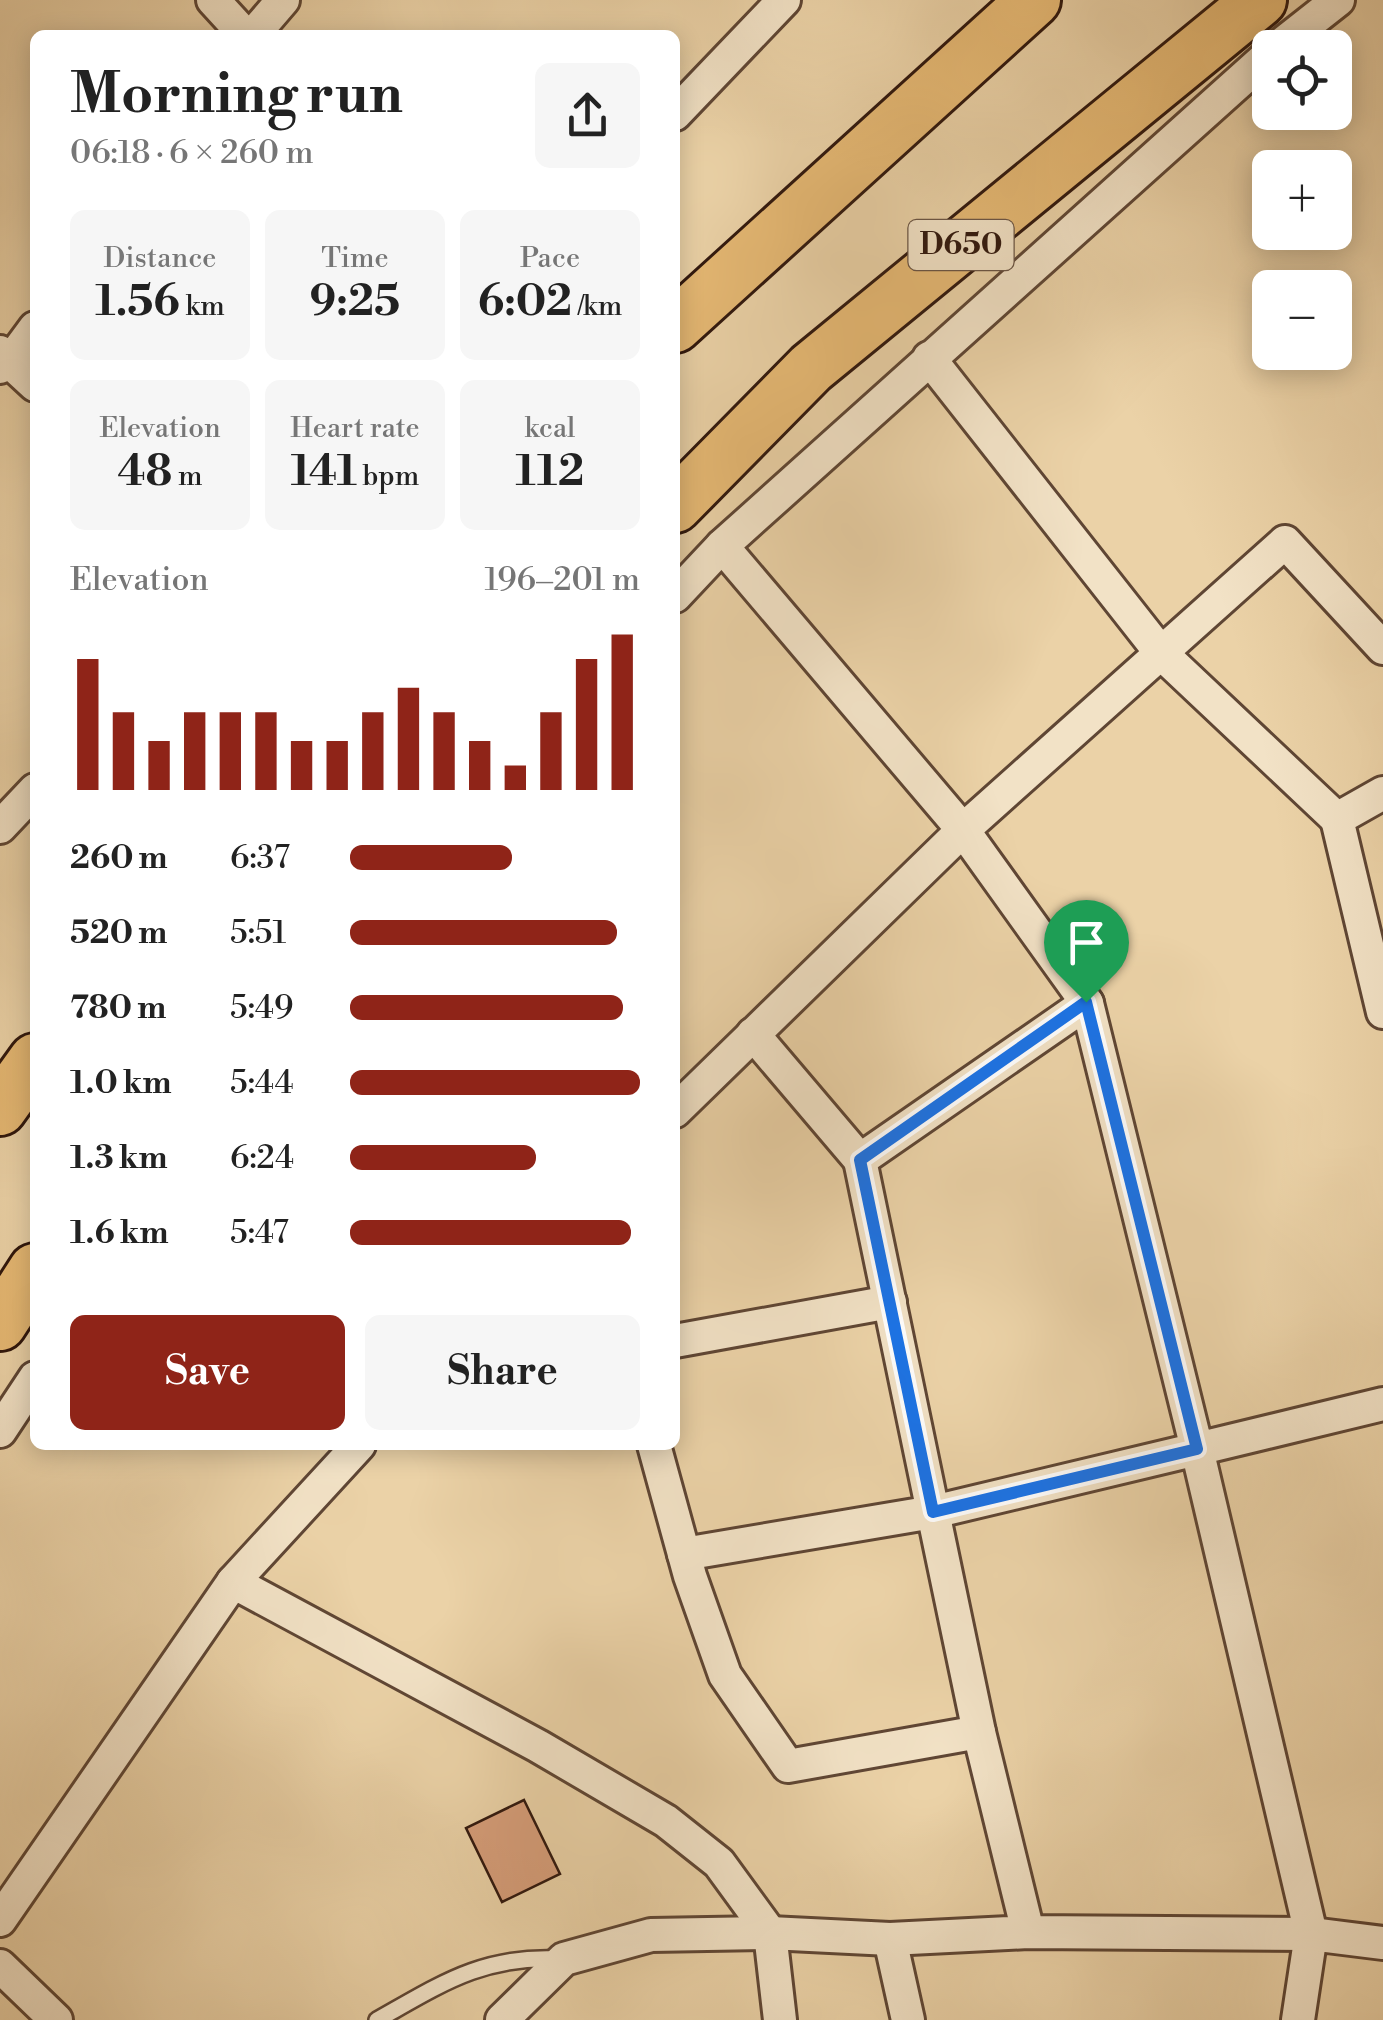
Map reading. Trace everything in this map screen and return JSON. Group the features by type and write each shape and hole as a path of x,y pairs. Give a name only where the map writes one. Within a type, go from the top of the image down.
{"highway":[{"path":"680,321 1034,0"},
{"name":"D650","path":"680,501 811,368 1260,0"},
{"path":"0,1109 30,1067"},
{"path":"0,1324 30,1278"}],"street":[{"path":"213,0 240,30"},
{"path":"256,30 283,0"},
{"path":"680,109 784,0"},
{"path":"1300,30 1338,0"},
{"path":"680,591 722,546 1252,70"},
{"path":"30,333 3,360 30,382"},
{"path":"929,358 1162,652 1337,820 1383,1012"},
{"path":"680,1106 963,830 1285,542 1383,648"},
{"path":"722,546 963,830 1086,1002 1197,1449 1311,1934 1298,2020"},
{"path":"1337,820 1383,793"},
{"path":"0,828 30,795"},
{"path":"860,1160 1086,1002"},
{"path":"754,1034 860,1160 979,1732 1028,1932"},
{"path":"680,1340 890,1302"},
{"path":"0,1432 30,1386"},
{"path":"684,1554 933,1512 1383,1404"},
{"path":"0,1920 232,1582 354,1450"},
{"path":"655,1450 684,1554 725,1675 788,1766 979,1732"},
{"path":"232,1582 538,1746 666,1821 718,1863 770,1933 780,2020"},
{"path":"502,2020 564,1959 651,1934 770,1933 890,1939 1028,1932 1311,1934 1383,1944"},
{"path":"890,1939 908,2020"},
{"path":"0,1966 56,2020"}],"lane":[{"path":"377,2020 460,1974 520,1959 564,1959"}],"building":[{"path":"524,1800 560,1874 502,1902 466,1828"}],"route":[{"path":"1086,1002 1197,1449 933,1512 860,1160 1086,1002"}]}
